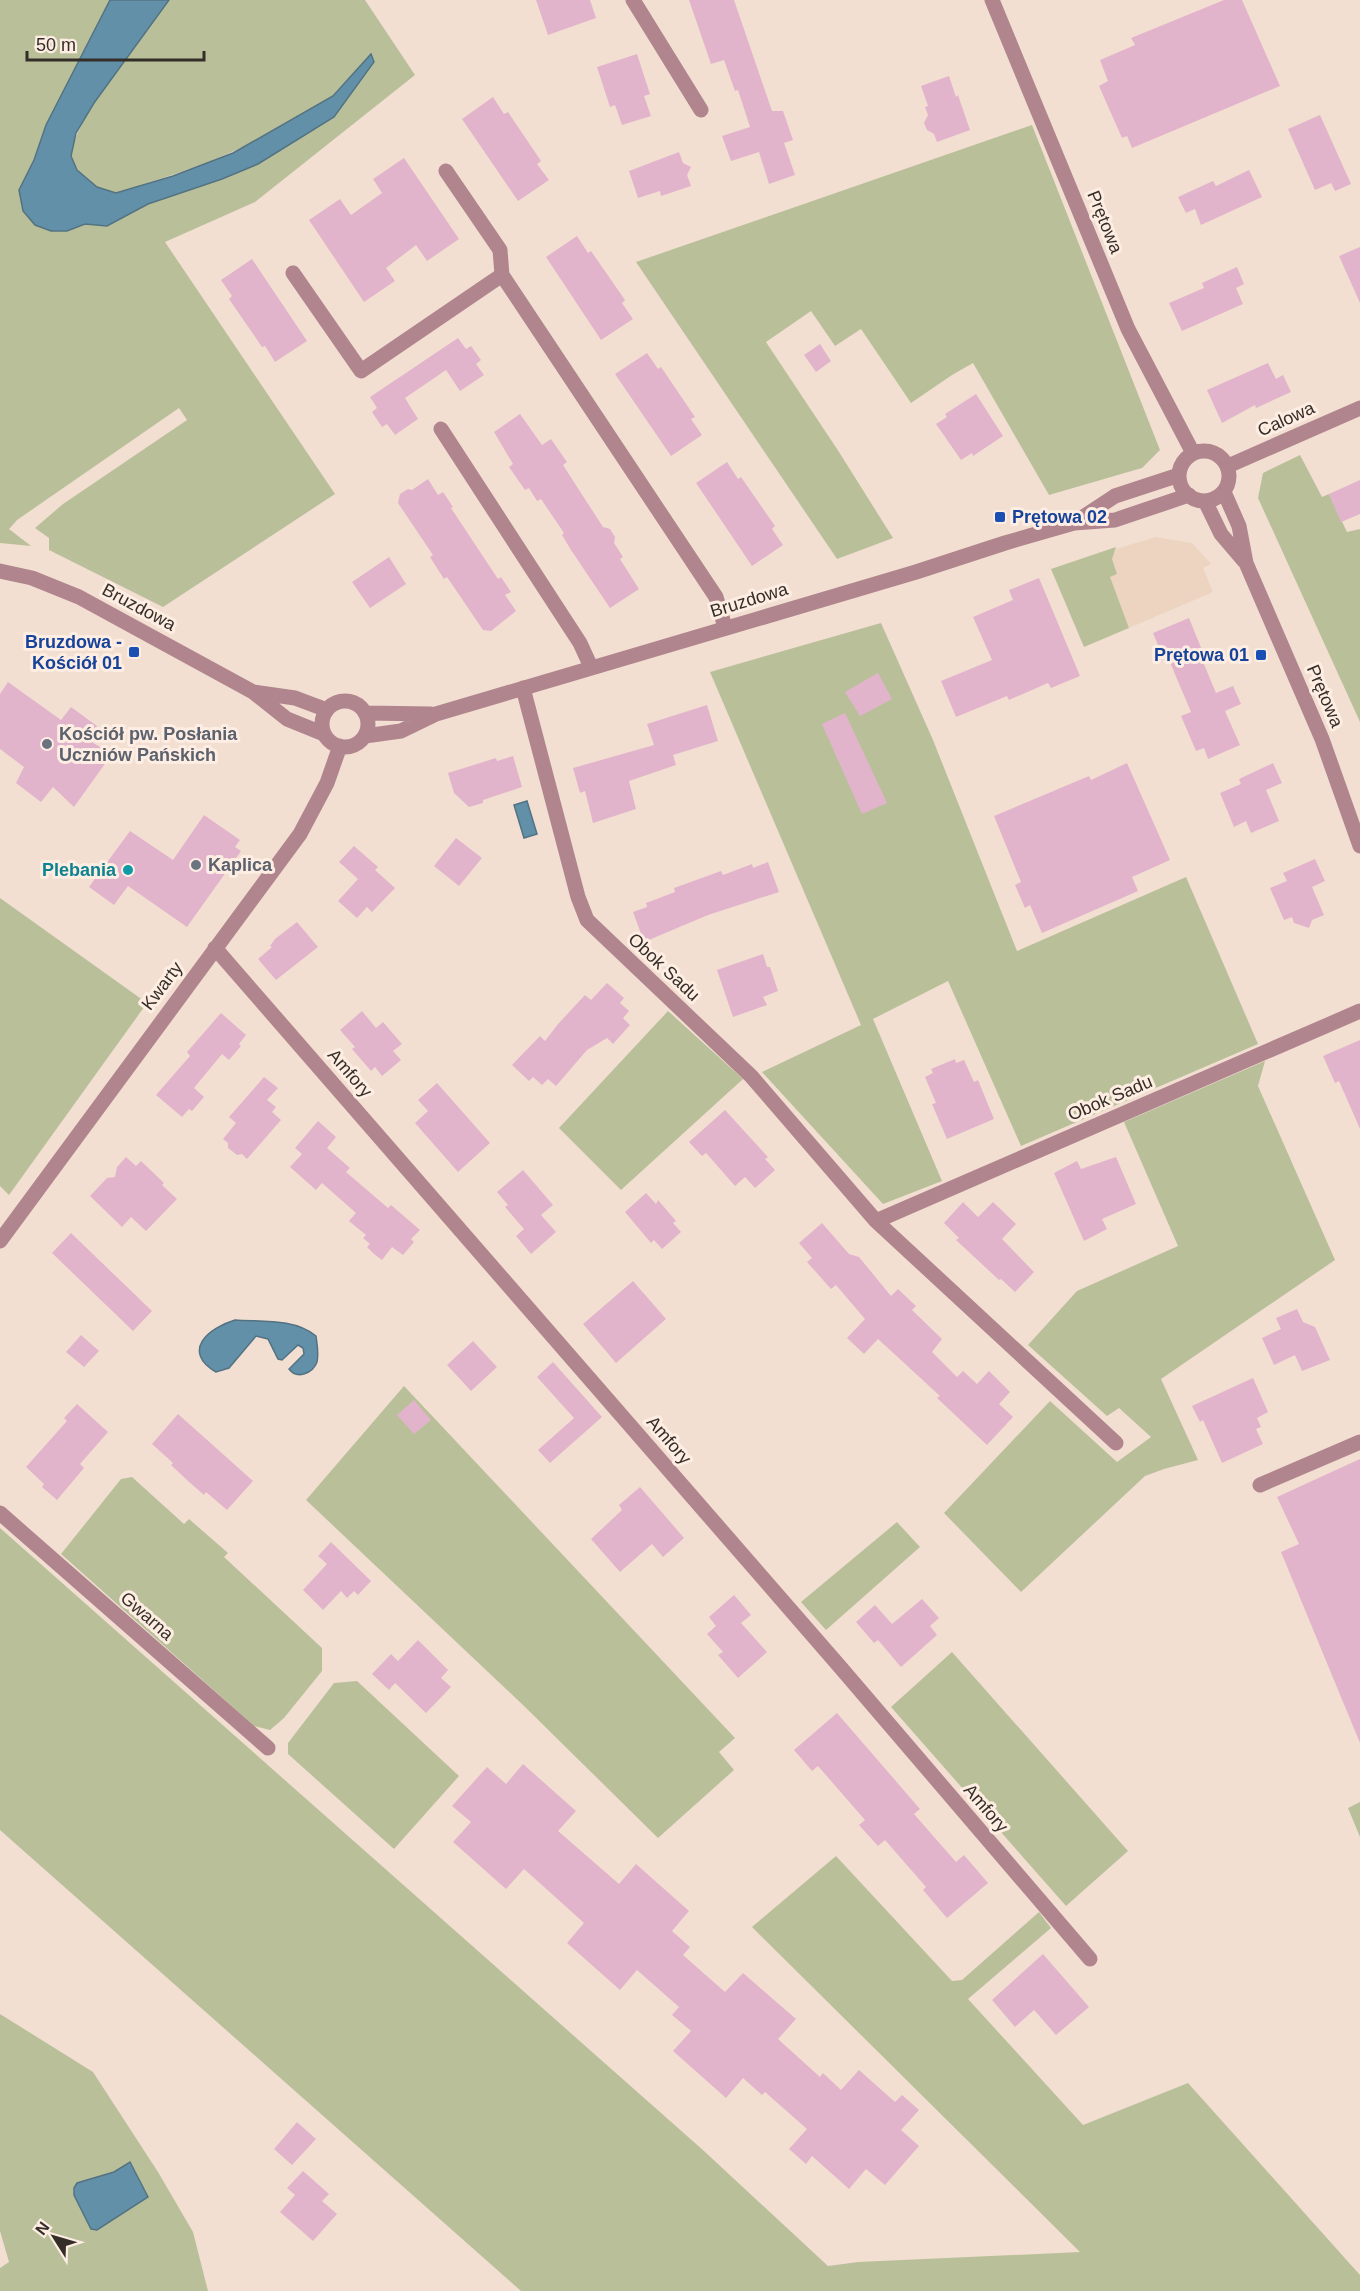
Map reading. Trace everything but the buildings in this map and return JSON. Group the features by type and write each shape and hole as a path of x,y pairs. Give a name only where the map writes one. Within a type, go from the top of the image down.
{"street":[{"path":"633,0 701,110"},
{"name":"Prętowa","path":"992,0 1128,329 1193,453"},
{"path":"446,171 500,250 502,275 716,597 725,627"},
{"path":"293,273 361,371 502,275"},
{"name":"Calowa","path":"1228,466 1360,408"},
{"path":"441,429 580,643 591,668"},
{"path":"1212,452 1220,456 1228,466 1228,483 1224,492 1216,499 1205,501 1195,499 1181,486 1179,475 1184,460 1193,453 1212,452"},
{"name":"Bruzdowa","path":"1074,524 1115,496 1179,475"},
{"name":"Prętowa","path":"1224,492 1239,526 1246,563 1322,739 1360,846"},
{"name":"Bruzdowa","path":"365,736 401,731 436,714 725,627 1074,524 1115,520 1189,495"},
{"name":"Prętowa","path":"1205,501 1221,534 1246,563"},
{"name":"Bruzdowa","path":"0,571 32,578 79,597 253,692 287,719 324,734"},
{"name":"Obok Sadu","path":"523,688 586,920 751,1076 876,1221 1116,1443"},
{"name":"Bruzdowa","path":"253,692 295,698 327,710"},
{"path":"346,701 360,707 365,713 368,729 365,736 352,746 340,746 328,741 321,726 327,710 332,705 346,701"},
{"name":"Bruzdowa","path":"365,713 436,714"},
{"name":"Kwarty","path":"0,1241 300,834 327,783 340,746"},
{"name":"Amfory","path":"215,948 834,1660 1090,1959"},
{"name":"Obok Sadu","path":"876,1221 1360,1011"},
{"path":"1260,1485 1360,1442"},
{"name":"Gwarna","path":"0,1513 268,1748"}],"shaded area":[{"path":"1156,537 1192,543 1211,564 1203,568 1213,592 1129,628 1109,577 1112,558 1116,549"}],"green space":[{"path":"0,0 110,0 46,125 34,160 67,231 85,224 107,226 148,204 258,164 374,62 371,54 331,98 266,136 197,166 123,192 108,192 82,176 72,157 74,143 95,102 169,0 365,0 415,75 255,202 165,242 335,494 163,607 49,550 49,538 35,528 63,504 187,420 179,408 17,520 9,529 31,546 0,543"},
{"path":"1032,125 1160,450 1142,468 1049,495 973,363 911,403 861,329 835,346 811,311 766,342 893,538 837,559 636,262"},
{"path":"1300,455 1322,497 1329,494 1347,532 1360,529 1360,722 1258,498 1263,473"},
{"path":"1116,547 1112,559 1117,574 1110,577 1129,628 1084,647 1051,569"},
{"path":"881,623 933,740 1017,951 1186,877 1258,1044 1021,1146 948,981 873,1019 942,1181 883,1204 762,1072 861,1025 710,672"},
{"path":"0,898 147,1003 9,1195 0,1186"},
{"path":"668,1011 743,1079 621,1190 559,1128"},
{"path":"1265,1061 1258,1086 1335,1260 1161,1379 1198,1460 1145,1476 1021,1592 944,1513 1050,1401 1117,1462 1151,1437 1119,1408 1107,1416 1028,1345 1077,1291 1178,1246 1124,1122"},
{"path":"404,1386 735,1738 719,1752 734,1770 658,1838 523,1705 306,1500"},
{"path":"132,1477 184,1524 189,1519 228,1553 224,1557 322,1648 322,1671 284,1718 270,1730 254,1726 61,1554 121,1479"},
{"path":"897,1522 920,1547 826,1630 801,1602"},
{"path":"0,1528 704,2151 828,2266 858,2262 1080,2252 752,1927 836,1856 952,1981 962,1980 1039,1912 1051,1928 968,1999 1083,2125 1188,2083 1360,2275 1360,2291 521,2291 0,1830"},
{"path":"952,1652 1128,1851 1066,1906 891,1707"},
{"path":"357,1681 459,1776 394,1849 288,1754 288,1743 334,1683"},
{"path":"1360,1802 1360,1837 1348,1808"},
{"path":"0,2014 93,2072 158,2172 193,2232 208,2291 0,2291 0,2268 9,2262 0,2231"}],"water":[{"path":"110,0 169,0 94,103 76,133 71,156 77,170 97,187 116,193 173,176 233,153 333,96 371,54 374,62 334,117 258,164 148,204 107,226 85,224 67,231 51,231 35,225 23,211 19,190 34,160 46,125"},
{"path":"527,801 537,834 524,838 514,805"},
{"path":"235,1320 277,1322 307,1330 316,1336 318,1355 315,1366 305,1374 292,1372 289,1369 304,1354 303,1348 298,1345 282,1360 278,1359 268,1339 256,1336 229,1368 216,1372 200,1356 202,1341 208,1334"},
{"path":"130,2162 148,2197 97,2230 91,2229 74,2195 74,2188 77,2183 114,2172"}],"place":[{"name":"Prętowa 02","path":"1000,517"},
{"name":"Bruzdowa - Kościół 01","path":"134,652"},
{"name":"Prętowa 01","path":"1261,655"},
{"name":"Kościół pw. Posłania Uczniów Pańskich","path":"47,744"},
{"name":"Kaplica","path":"196,865"},
{"name":"Plebania","path":"128,870"}]}
